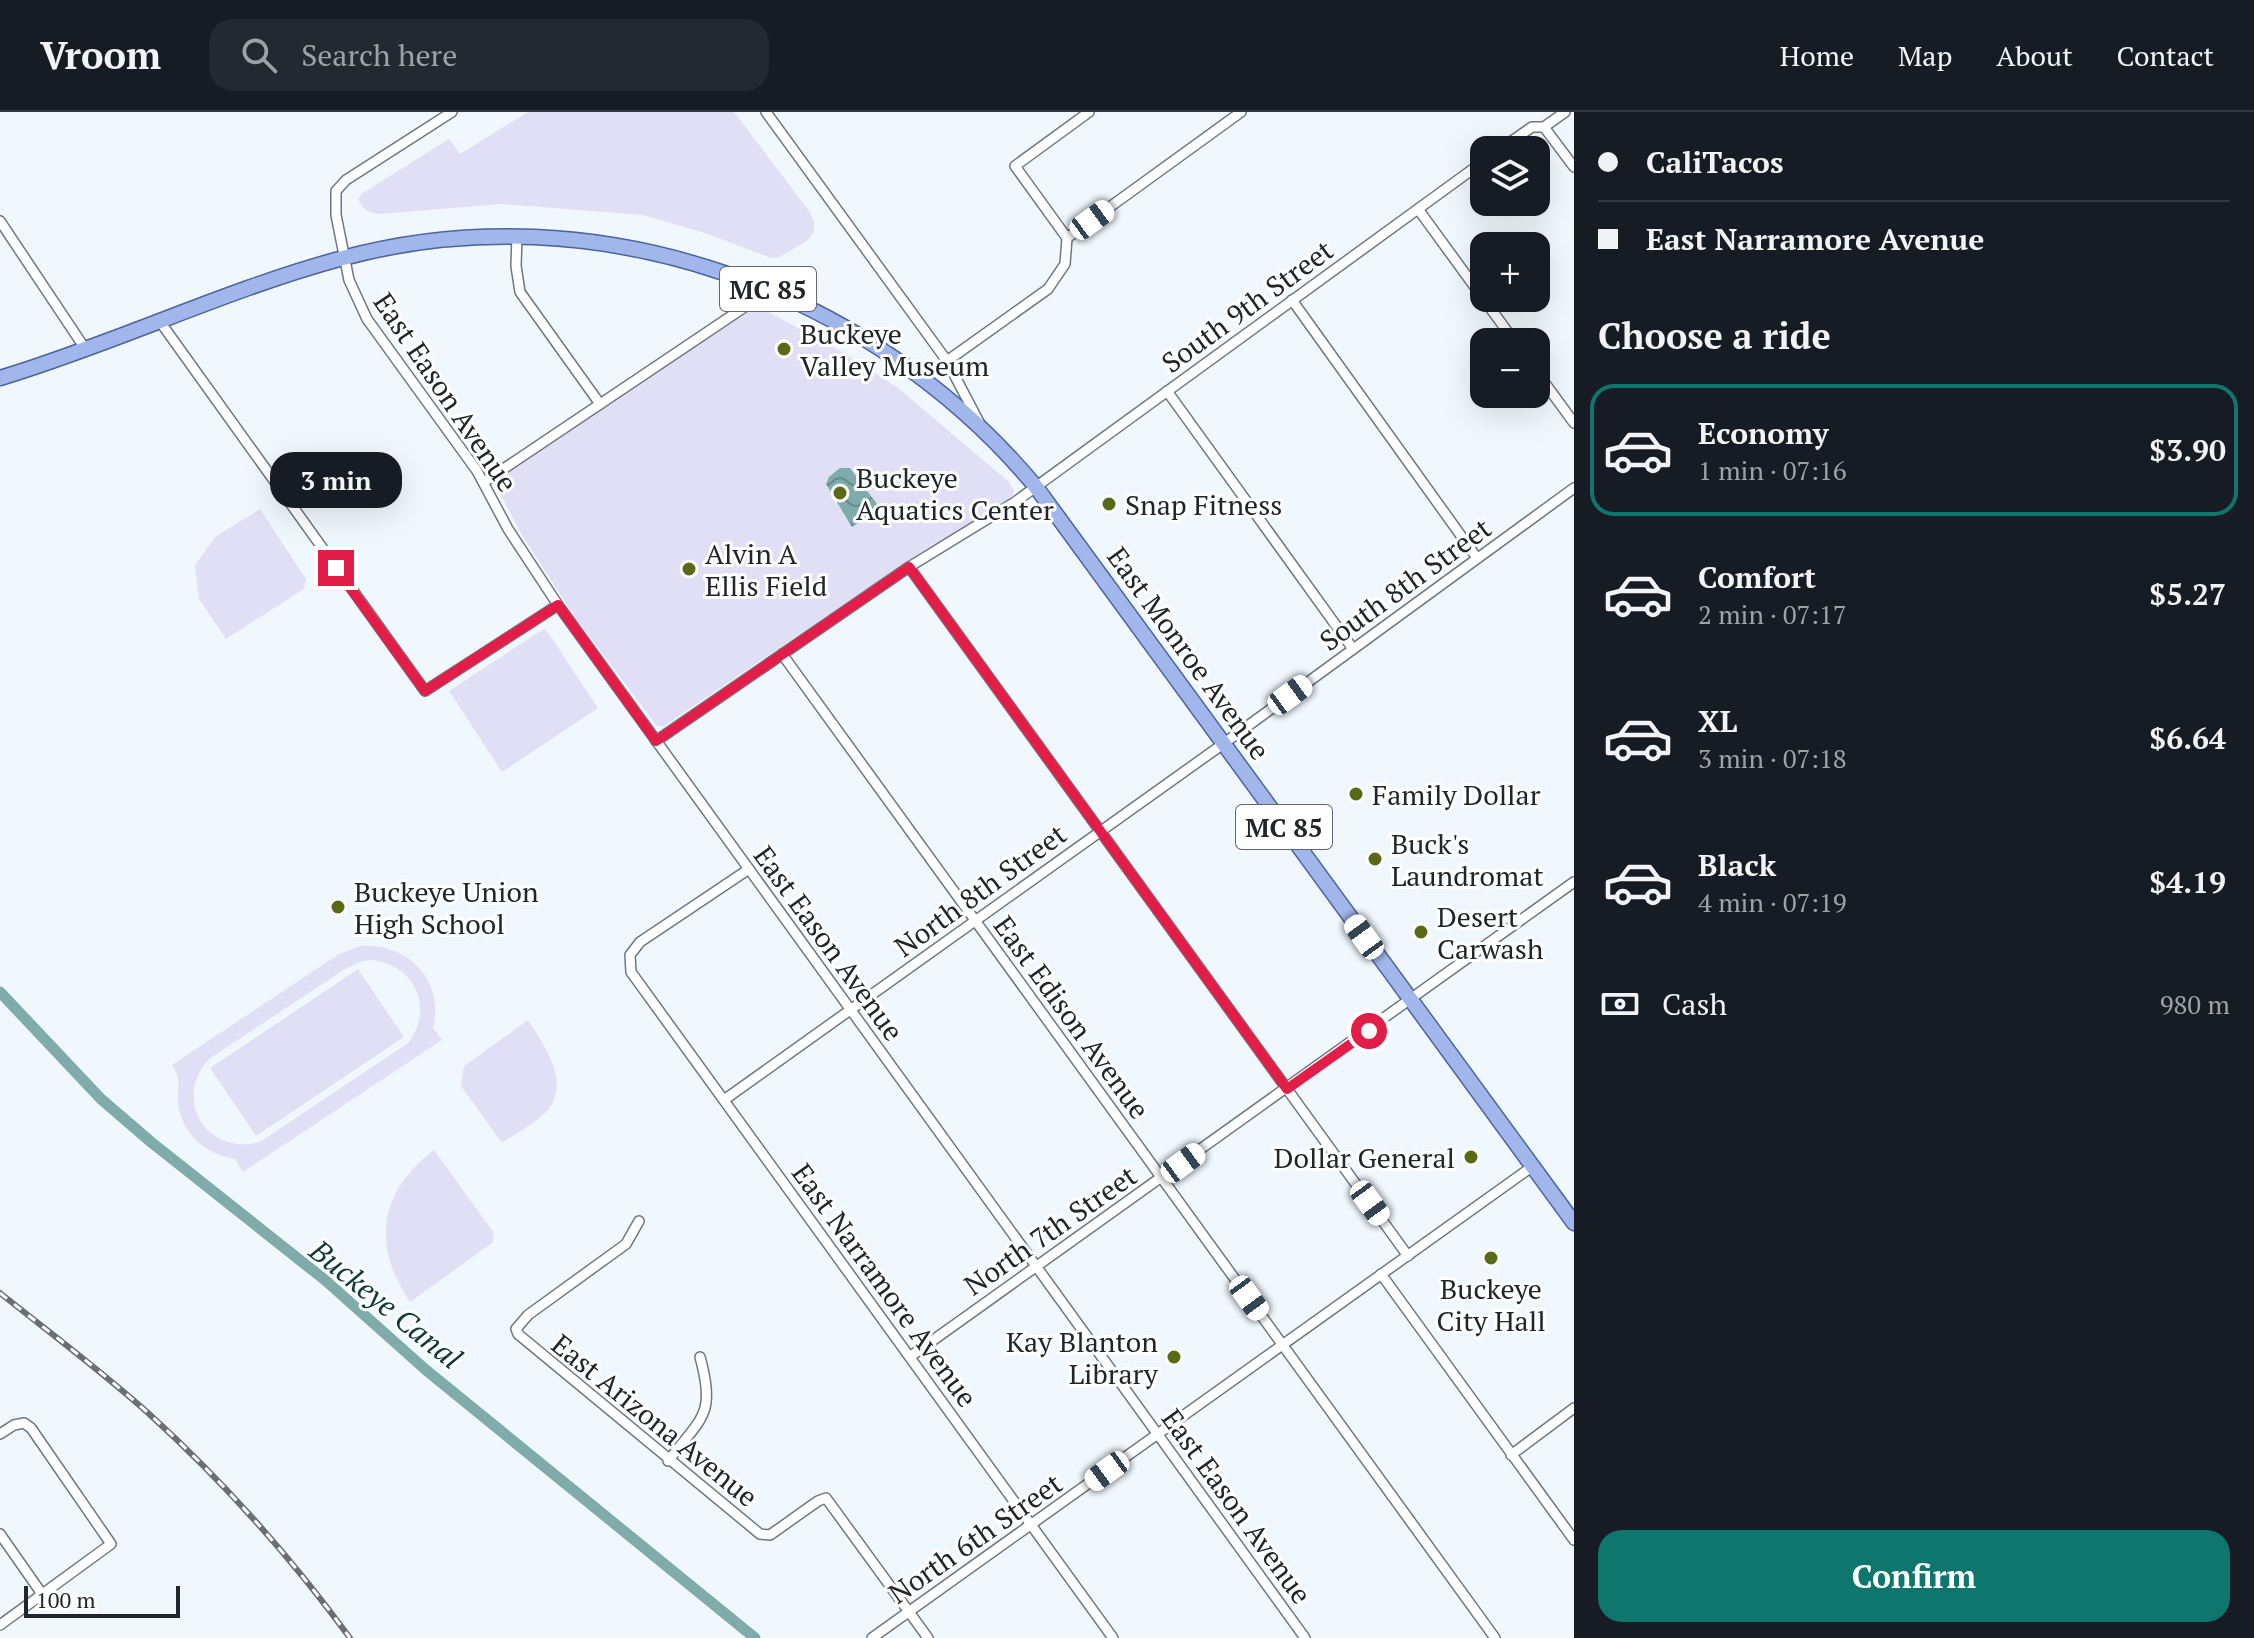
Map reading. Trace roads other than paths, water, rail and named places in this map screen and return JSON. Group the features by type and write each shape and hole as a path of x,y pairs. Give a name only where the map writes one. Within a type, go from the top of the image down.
{"main road":[{"name":"MC 85","path":"0,378 86,350 275,279 345,258 441,239 517,236 600,243 655,253 726,273 770,290 836,320 874,343 940,391 982,428"},
{"name":"East Monroe Avenue","path":"982,428 1036,487 1574,1223"}],"street":[{"name":"East Eason Avenue","path":"452,112 340,185 336,191 335,202 352,288 367,319 484,482 508,529 558,605 1305,1638"},
{"name":"East Monroe Avenue","path":"766,112 947,361 982,428"},
{"path":"947,361 1048,289 1065,264 1067,238 1015,166 1089,112"},
{"path":"1067,238 1241,112"},
{"path":"1519,136 1532,127 1544,127 1565,112"},
{"path":"1544,127 1574,167"},
{"name":"South 9th Street","path":"656,741 909,567 1036,487 1470,171"},
{"path":"1418,209 1505,328"},
{"path":"0,221 86,350"},
{"path":"517,236 516,266 520,292 600,404"},
{"path":"484,482 770,290"},
{"path":"1292,300 1477,558"},
{"path":"161,323 425,691 558,605"},
{"path":"1550,390 1574,423"},
{"path":"1167,391 1353,649"},
{"name":"South 8th Street","path":"1223,744 1574,488"},
{"path":"909,567 1408,1256"},
{"name":"East Edison Avenue","path":"782,654 1495,1638"},
{"name":"North 8th Street","path":"724,1100 1223,744"},
{"name":"East Narramore Avenue","path":"749,869 640,942 630,955 631,972 1113,1638"},
{"name":"North 7th Street","path":"911,1356 1574,882"},
{"name":"North 6th Street","path":"872,1638 1533,1166"},
{"name":"East Arizona Avenue","path":"639,1221 626,1244 528,1315 516,1329 523,1340 764,1536 826,1498 928,1638"},
{"path":"1381,1274 1574,1540"},
{"path":"668,1461 702,1418 707,1406 707,1381 700,1357"},
{"path":"1511,1455 1574,1408"},
{"path":"0,1434 24,1423 31,1428 111,1544 0,1625"},
{"path":"0,1534 42,1594"}],"water":[{"path":"840,468 850,468 880,508 852,527 826,484"}],"waterway":[{"name":"Buckeye Canal","path":"0,992 101,1099 151,1142 325,1280 426,1370 755,1638"}],"railway":[{"path":"0,1293 129,1396 202,1464 279,1548 350,1638"}],"place":[{"name":"Buckeye Valley Museum","path":"784,349"},
{"name":"Buckeye Aquatics Center","path":"840,493"},
{"name":"Snap Fitness","path":"1109,504"},
{"name":"Alvin A Ellis Field","path":"689,569"},
{"name":"Family Dollar","path":"1356,794"},
{"name":"Buck's Laundromat","path":"1375,859"},
{"name":"Buckeye Union High School","path":"338,907"},
{"name":"Desert Carwash","path":"1421,932"},
{"name":"Dollar General","path":"1471,1157"},
{"name":"Buckeye City Hall","path":"1491,1258"},
{"name":"Kay Blanton Library","path":"1174,1357"}]}
